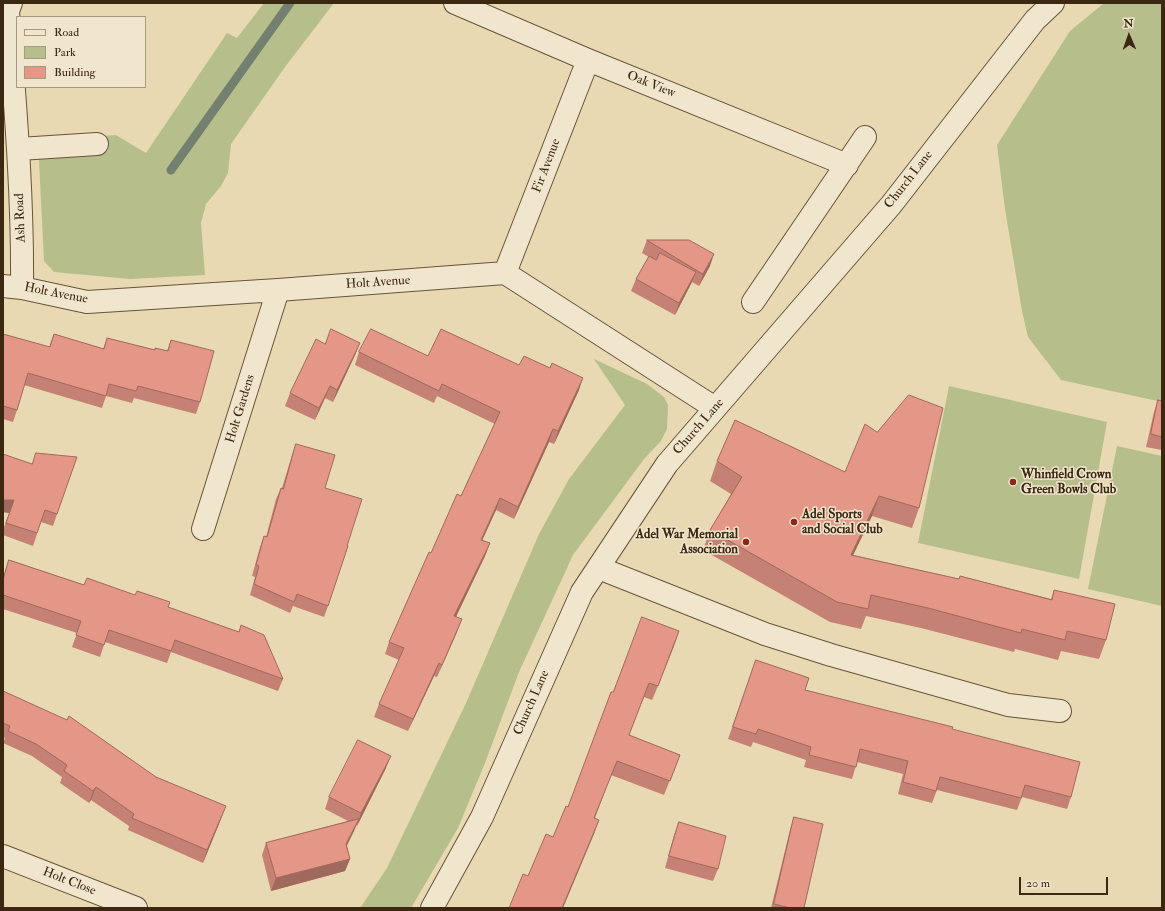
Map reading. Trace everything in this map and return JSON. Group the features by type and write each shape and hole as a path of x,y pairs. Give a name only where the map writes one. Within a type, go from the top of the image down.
{"street":[{"name":"Ash Road","path":"11,3 8,11 19,148 22,255 12,287"},
{"name":"Oak View","path":"455,3 588,60 847,165"},
{"name":"Church Lane","path":"432,908 482,817 582,592 667,464 891,205 1035,20 1053,3"},
{"name":"Fir Avenue","path":"505,273 588,60"},
{"path":"753,302 865,137"},
{"path":"19,148 97,144"},
{"path":"505,273 715,408"},
{"name":"Holt Avenue","path":"12,287 87,302 278,290 505,273"},
{"name":"Holt Gardens","path":"203,529 278,290"},
{"path":"599,568 765,634 831,655 1008,705 1060,711"},
{"name":"Holt Close","path":"3,856 136,908"}],"green space":[{"path":"264,3 334,3 285,67 231,144 228,173 221,186 206,204 201,223 205,275 130,279 54,272 44,261 38,141 116,135 146,153 227,33 237,38"},
{"path":"1104,3 1162,3 1162,402 1061,380 1028,337 1022,311 1005,209 997,145 1070,31"},
{"path":"594,359 647,384 664,397 668,405 667,429 661,441 644,459 573,555 519,672 485,763 458,828 411,908 360,908 387,868 466,703 539,534 569,479 625,405"},
{"name":"Whinfield Crown Green Bowls Club","path":"949,386 1107,422 1079,579 918,543"},
{"path":"1117,446 1162,456 1162,606 1088,589"}],"building":[{"path":"647,240 689,240 714,254 703,274"},
{"path":"660,253 696,272 679,303 636,279 649,256 656,260"},
{"path":"331,329 360,343 337,390 330,386 319,408 290,393 316,339 325,344"},
{"path":"371,329 428,356 441,329 519,365 524,356 550,368 552,363 583,378 558,431 553,429 518,507 500,498 481,540 490,543 454,616 462,619 442,665 439,663 413,719 379,704 404,648 389,642 429,552 431,553 457,494 461,496 500,412 442,384 439,391 359,352"},
{"path":"3,334 50,347 54,334 104,349 107,338 155,350 155,348 168,351 171,340 214,351 200,402 138,386 136,391 109,384 106,396 28,373 17,410 3,406"},
{"path":"909,395 943,408 919,508 879,496 851,555 959,579 960,576 1052,600 1054,590 1115,604 1106,640 1067,631 1065,640 1022,629 1021,633 928,608 871,595 868,609 837,602 710,530 742,477 717,461 735,420 845,472 865,424 877,432"},
{"path":"1158,400 1162,401 1162,437 1151,434"},
{"path":"296,444 335,455 325,488 362,499 328,606 297,594 294,602 254,584 259,566 256,565 264,536 267,537 281,488 283,489"},
{"path":"36,453 77,457 57,514 45,510 37,533 6,523 14,500 3,500 3,454 32,464"},
{"path":"9,560 84,585 87,578 135,595 137,591 170,602 168,607 239,632 241,625 264,635 283,679 175,640 171,651 109,630 104,645 76,635 81,621 3,595 3,580"},
{"path":"642,617 679,631 658,686 649,683 629,735 680,755 670,781 617,761 594,818 599,820 562,908 509,908 523,874 528,876 546,834 553,837 566,806 568,807 611,692 613,692"},
{"path":"756,660 809,678 805,690 953,727 952,729 1080,762 1071,797 1025,785 1021,798 940,777 936,791 903,782 908,761 860,749 856,767 809,755 811,747 758,729 756,734 733,727"},
{"path":"3,691 67,720 69,716 156,777 226,806 207,850 132,818 134,814 96,787 93,791 64,771 67,765 36,744 8,731 10,726 3,723"},
{"path":"358,740 391,756 361,813 329,797"},
{"path":"794,817 823,824 804,908 790,908 774,904"},
{"path":"359,819 346,844 350,859 276,878 266,843"},
{"path":"679,822 726,836 718,869 669,856"}],"waterway":[{"path":"171,170 290,3"}],"place":[{"name":"Whinfield Crown Green Bowls Club","path":"1013,482"},
{"name":"Adel Sports and Social Club","path":"794,522"},
{"name":"Adel War Memorial Association","path":"746,542"}]}
